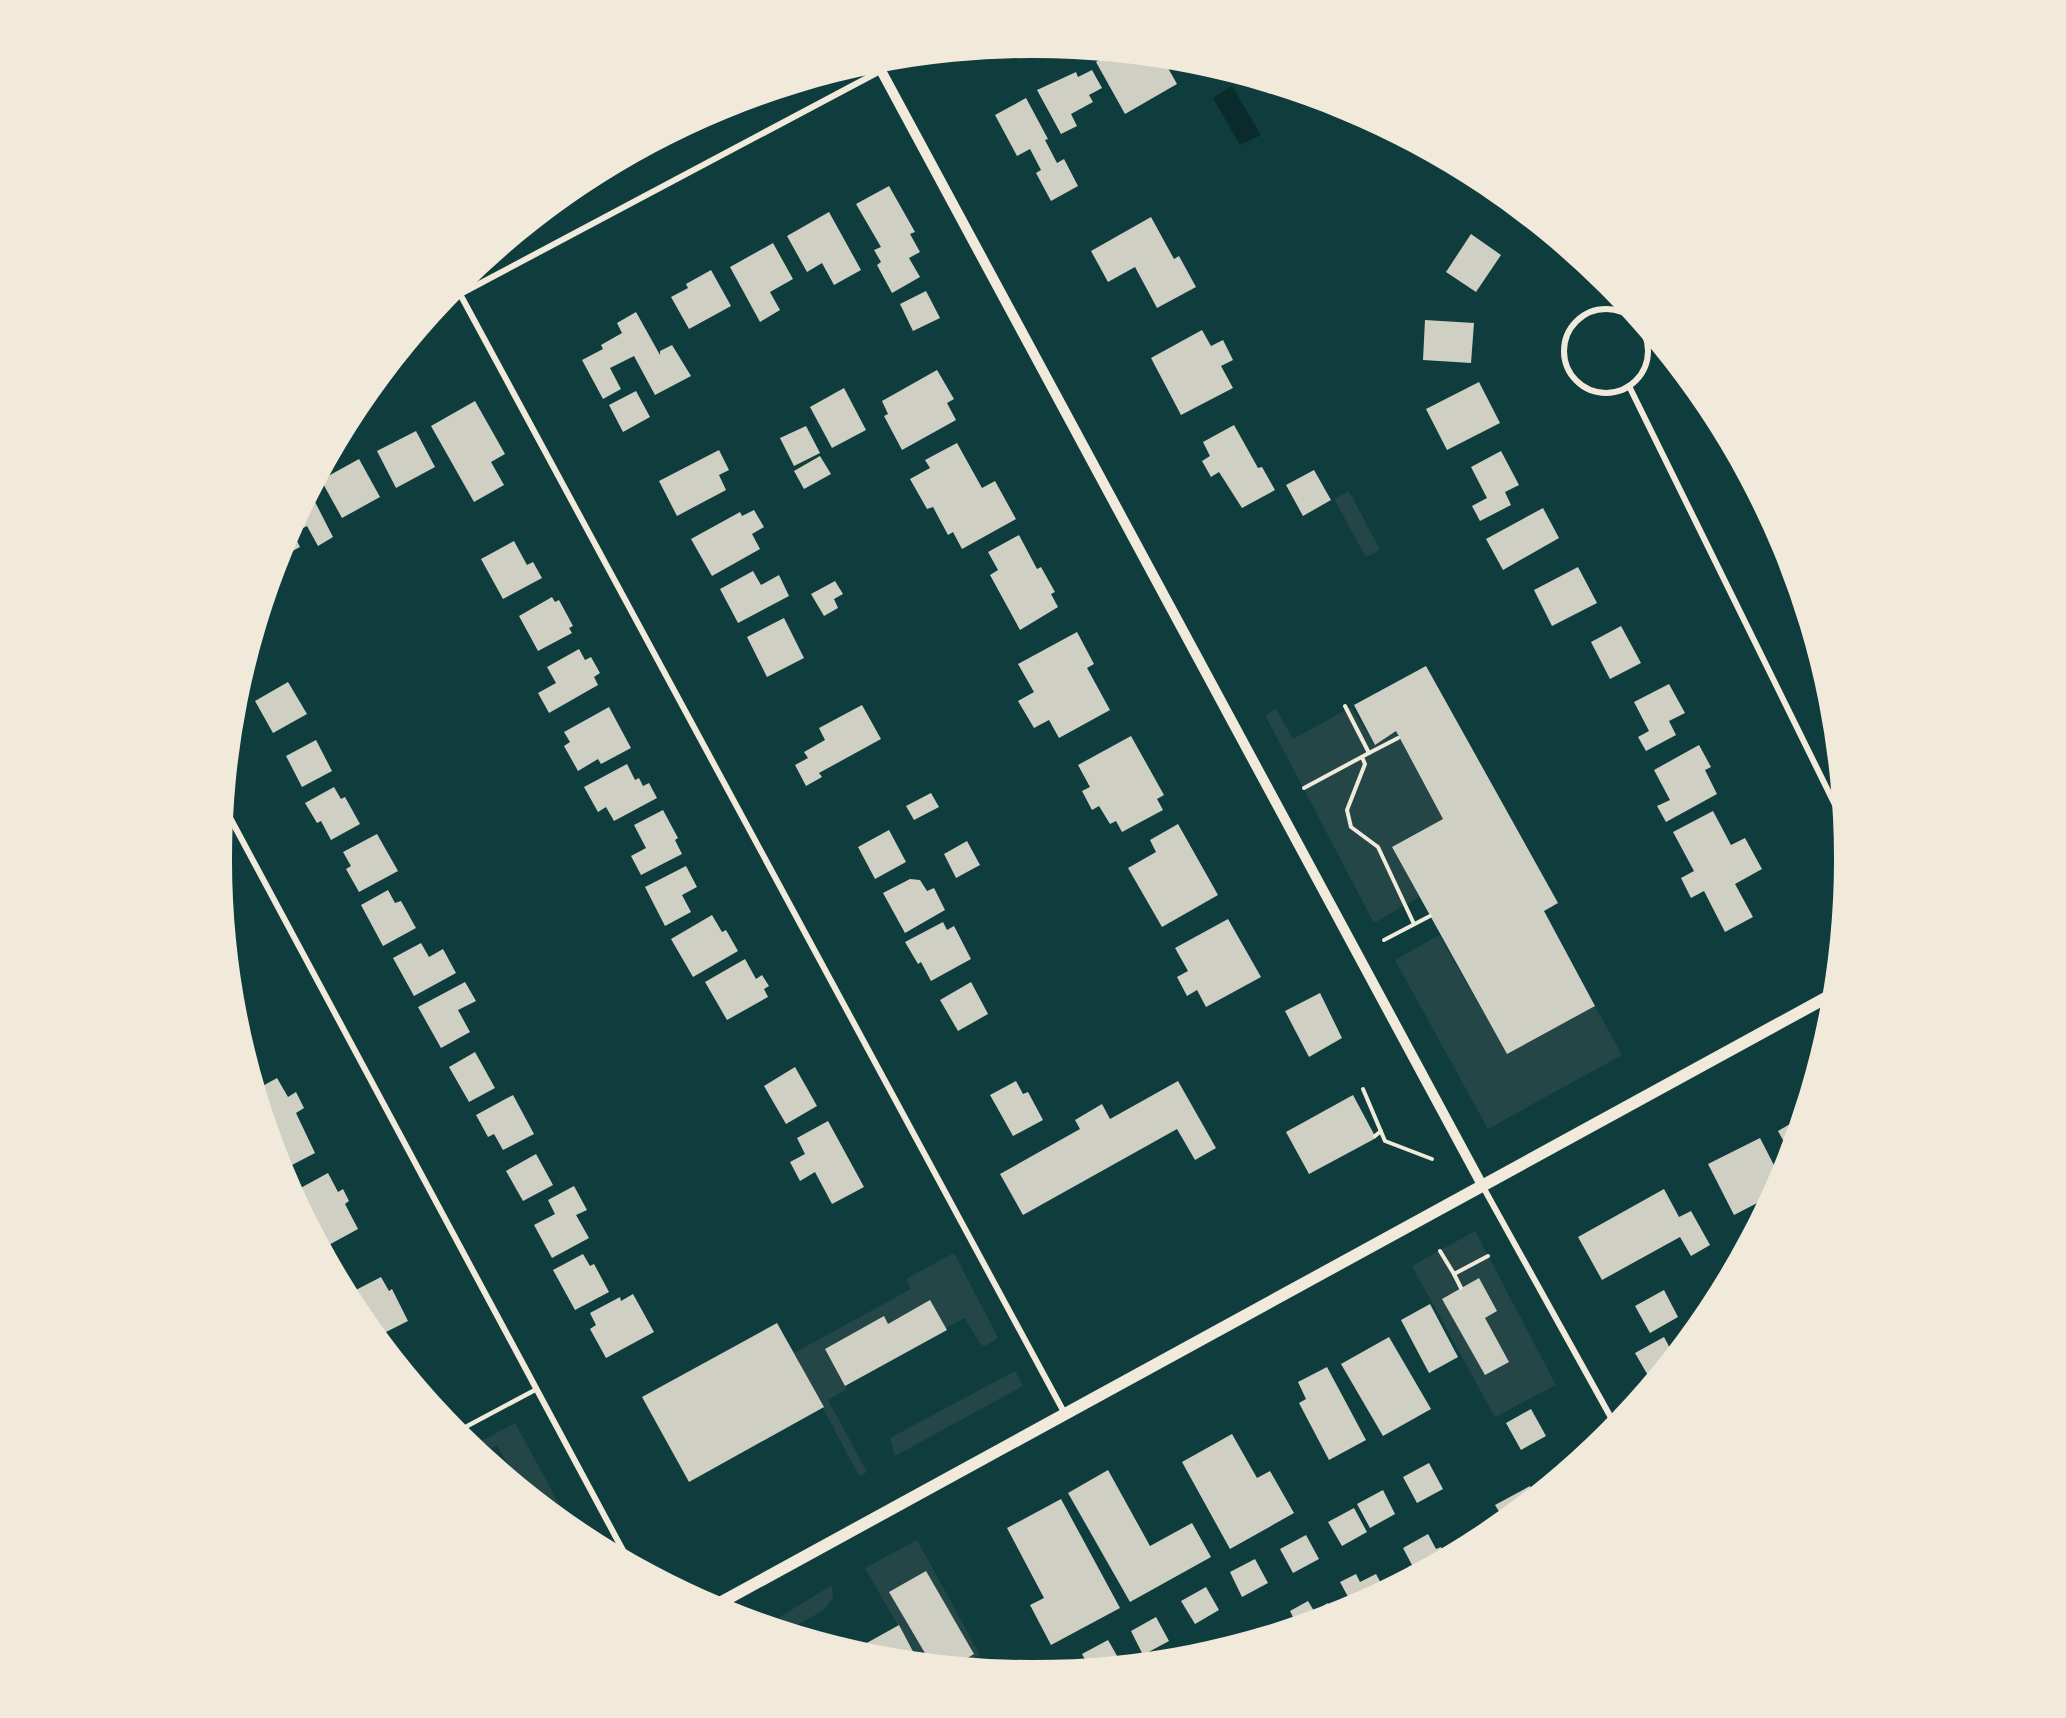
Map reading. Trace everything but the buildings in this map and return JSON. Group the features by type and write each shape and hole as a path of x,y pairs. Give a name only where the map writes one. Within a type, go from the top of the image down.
{"main road":[{"path":"727,1599 1820,1001"}],"street":[{"path":"882,73 1482,1185 1609,1414"},
{"path":"474,286 858,79"},
{"path":"462,298 1065,1414"},
{"path":"1615,310 1593,311 1581,317 1571,327 1565,340 1564,355 1567,368 1582,385 1601,393 1616,392 1629,386 1645,366 1647,346"},
{"path":"1629,386 1831,797"},
{"path":"233,824 619,1544"}],"lane":[{"path":"468,1426 536,1390"}],"path":[{"path":"1345,706 1369,753"},
{"path":"1304,788 1398,738"},
{"path":"1362,757 1365,764 1347,810 1351,827 1378,847 1414,924"},
{"path":"1384,940 1430,916"},
{"path":"1364,1089 1385,1141 1432,1159"},
{"path":"1375,1136 1381,1131"},
{"path":"1440,1251 1461,1288"},
{"path":"1454,1274 1488,1256"}],"shaded area":[{"path":"1232,86 1261,135 1240,145 1213,98"},
{"path":"1349,491 1380,550 1366,557 1334,499"},
{"path":"1351,707 1375,745 1396,731 1443,819 1392,847 1419,897 1374,923 1265,715 1276,709 1293,739"},
{"path":"1439,935 1507,1054 1595,1006 1622,1055 1488,1129 1395,960"},
{"path":"1475,1231 1556,1385 1495,1417 1412,1266"},
{"path":"954,1253 998,1338 985,1346 980,1344 965,1318 946,1328 930,1301 888,1324 884,1317 825,1349 847,1389 828,1400 867,1472 859,1476 794,1353 911,1289 906,1279"},
{"path":"1015,1371 1023,1386 895,1456 890,1438"},
{"path":"515,1423 559,1504 506,1462 497,1445 491,1448 483,1440"},
{"path":"917,1540 980,1655 976,1657 912,1650 865,1568"},
{"path":"832,1585 833,1598 824,1610 799,1624 779,1618"}]}
